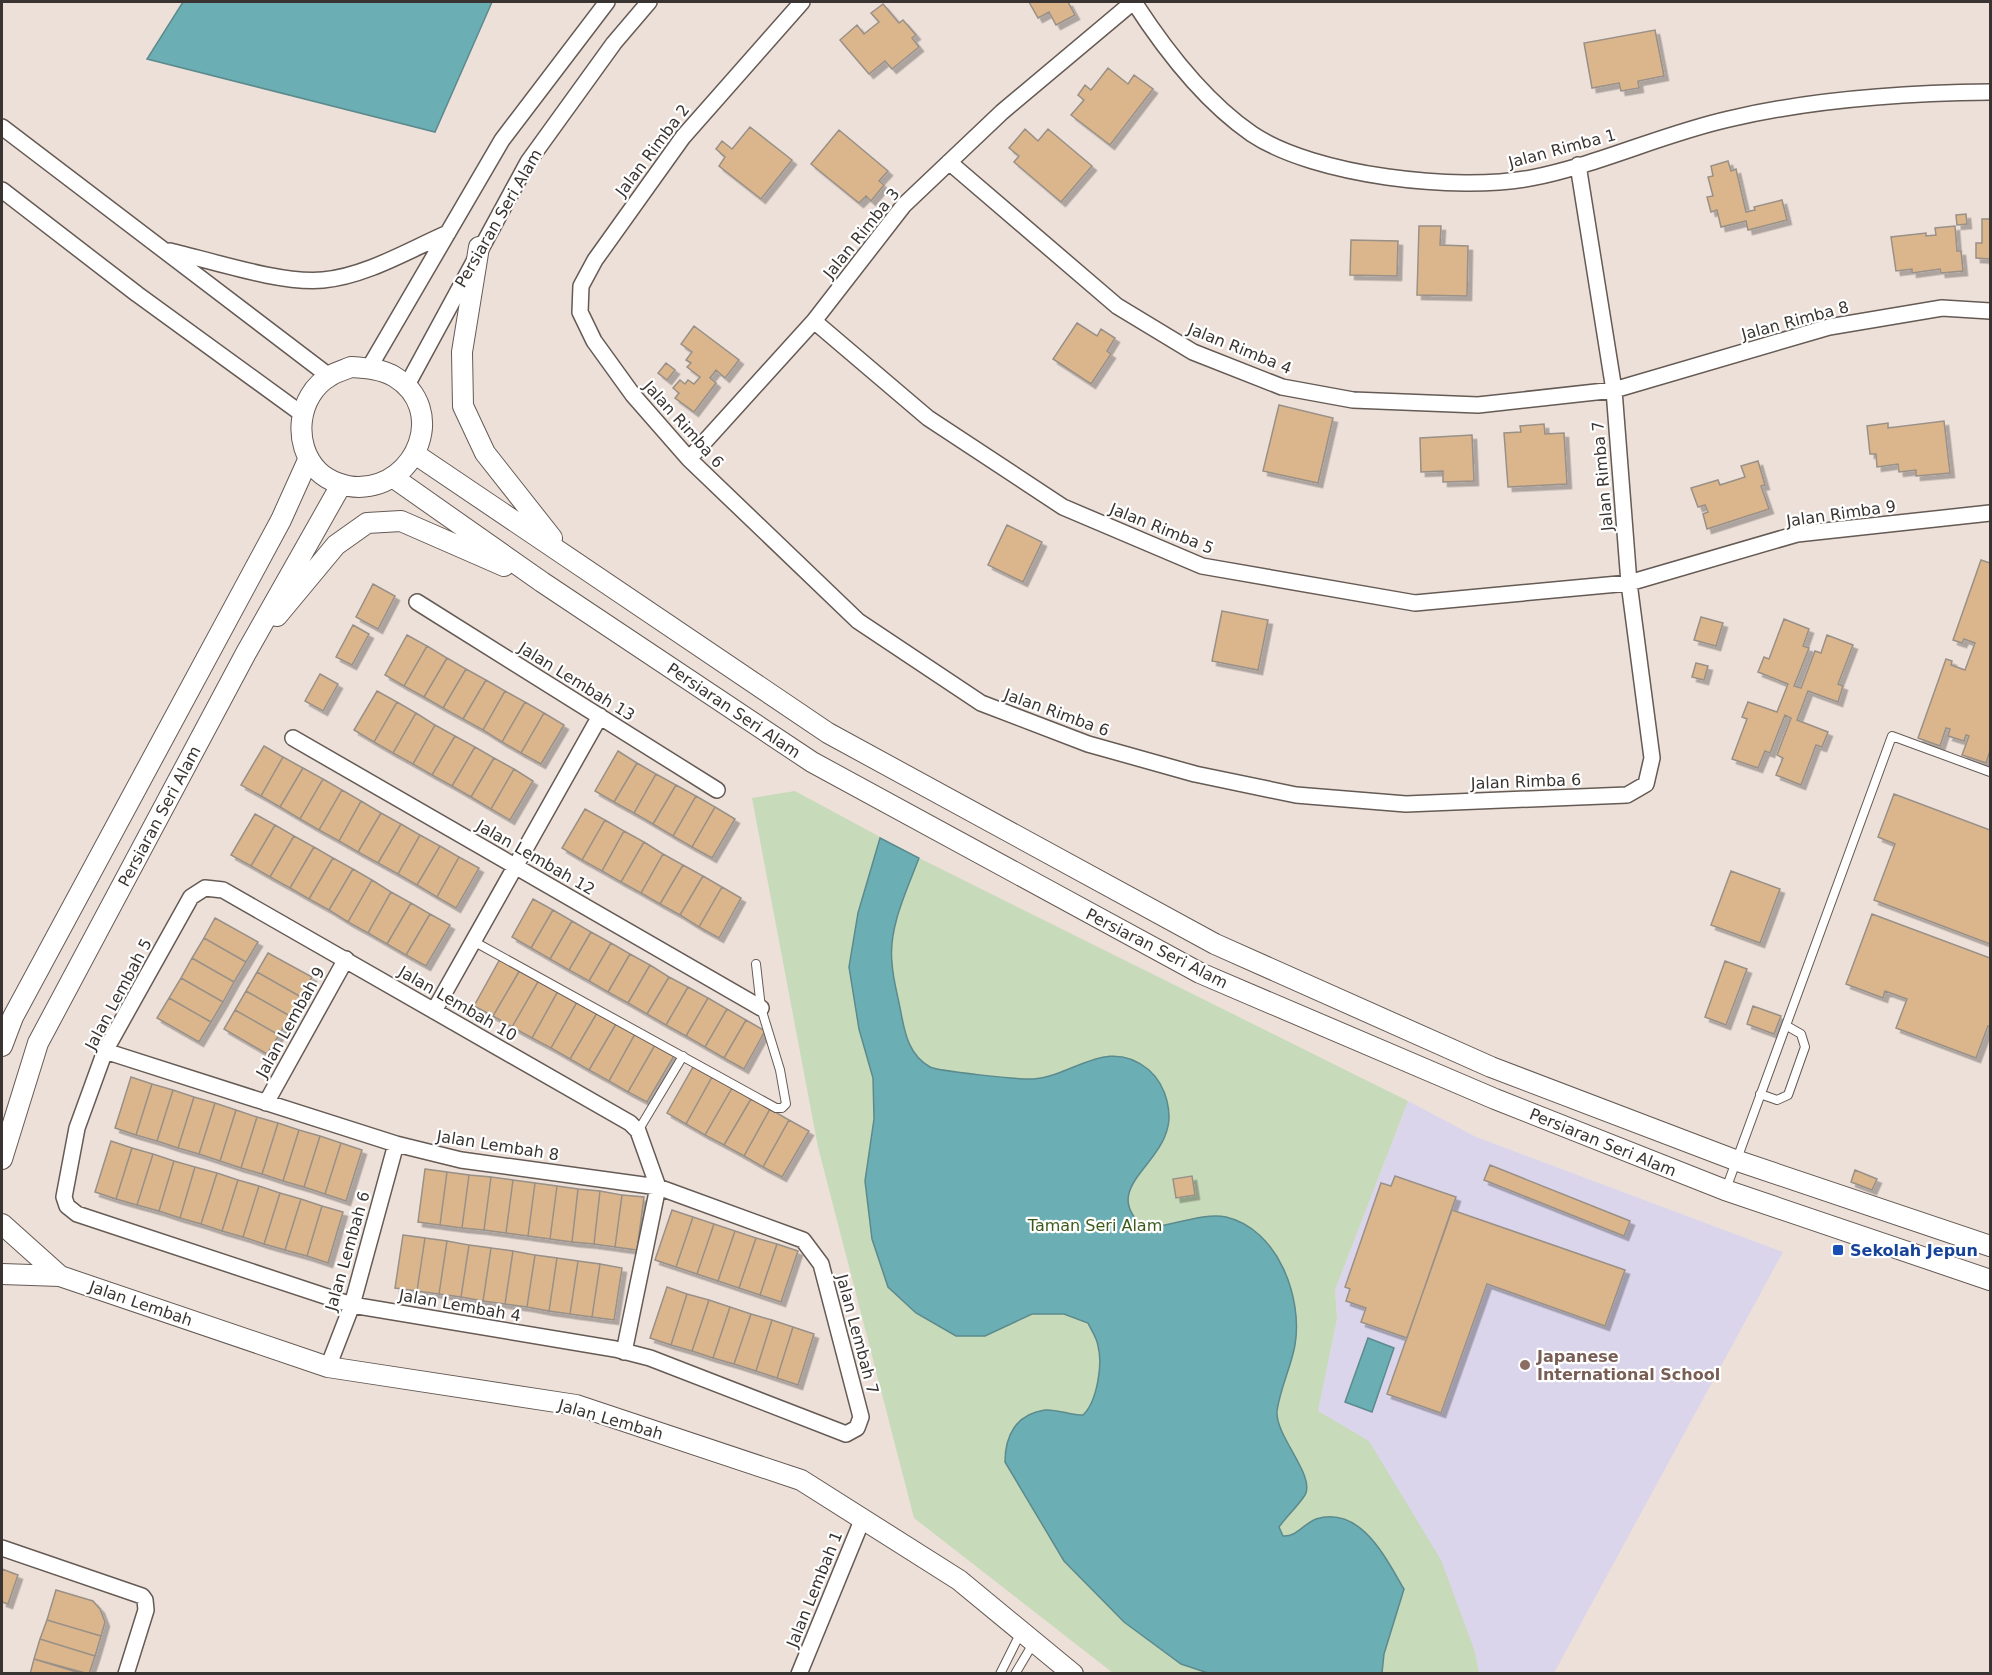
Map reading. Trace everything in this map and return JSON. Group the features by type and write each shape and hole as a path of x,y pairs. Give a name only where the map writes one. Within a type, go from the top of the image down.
{"street":[{"name":"Persiaran Seri Alam","path":"369,368 502,140 607,2"},
{"name":"Persiaran Seri Alam","path":"405,387 528,162 614,43 649,2"},
{"name":"Jalan Rimba 2","path":"594,341 580,312 579,300 582,286 595,260 682,137 802,2"},
{"name":"Jalan Rimba 3","path":"689,459 814,321 904,205 1002,112 1133,2"},
{"name":"Jalan Rimba 1","path":"1133,2 1155,35 1178,63 1228,116 1254,135 1281,149 1348,168 1401,179 1443,184 1496,183 1532,178 1729,118 1896,96 1990,92"},
{"path":"2,127 329,376"},
{"name":"Jalan Rimba 4","path":"949,162 1117,306 1193,352 1282,387 1353,400 1478,405 1614,390"},
{"name":"Jalan Rimba 7","path":"1578,165 1614,390 1629,583 1652,758 1646,784"},
{"path":"2,190 136,294 302,414"},
{"path":"164,249 281,277 323,280 365,270 448,233"},
{"path":"479,248 462,352 463,406 485,453 563,552"},
{"name":"Jalan Rimba 8","path":"1614,390 1829,327 1942,308 1990,311"},
{"name":"Jalan Rimba 5","path":"814,321 928,418 1063,507 1202,567 1415,603 1629,583"},
{"name":"Jalan Rimba 6","path":"594,341 633,395 689,459 858,621 981,703 1088,744 1195,774 1296,795 1406,804 1627,795 1646,784"},
{"path":"351,368 369,368 397,378 413,395 422,417 421,441 411,462 394,478 372,487 341,485 320,474 308,460 302,437 302,414 312,392 329,376 351,368"},
{"name":"Persiaran Seri Alam","path":"415,453 828,733 1215,944 1491,1067 1735,1160 1990,1246"},
{"name":"Persiaran Seri Alam","path":"2,1046 13,1017 281,520 308,460"},
{"name":"Persiaran Seri Alam","path":"394,478 542,582 812,762 1200,973 1495,1099 1725,1190 1990,1280"},
{"name":"Persiaran Seri Alam","path":"2,1159 38,1043 246,652 341,485"},
{"name":"Jalan Rimba 9","path":"1629,583 1797,534 1990,513"},
{"path":"246,652 336,545 367,523 401,520 542,582"},
{"name":"Jalan Lembah 13","path":"417,602 717,790"},
{"path":"434,1011 600,716"},
{"name":"Jalan Lembah 12","path":"293,738 761,1008"},
{"name":"Jalan Lembah 10","path":"205,888 223,890 346,959 630,1123 638,1131"},
{"name":"Jalan Lembah 5","path":"64,1197 77,1128 105,1051 191,897 205,888"},
{"name":"Jalan Lembah 9","path":"266,1103 346,959"},
{"name":"Jalan Lembah 8","path":"105,1051 396,1144 461,1160 658,1186 803,1240 814,1251"},
{"path":"624,1352 658,1186 638,1131"},
{"name":"Jalan Lembah 6","path":"328,1367 352,1305 396,1144"},
{"name":"Jalan Lembah 4","path":"64,1197 68,1206 77,1214 352,1305 650,1358 846,1434 857,1428"},
{"name":"Jalan Lembah","path":"2,1224 60,1276"},
{"name":"Jalan Lembah 7","path":"814,1251 821,1264 861,1417 857,1428"},
{"name":"Jalan Lembah","path":"2,1274 60,1276 328,1367 576,1405 801,1480 959,1580 1074,1674"},
{"name":"Jalan Lembah 1","path":"799,1674 862,1518"},
{"path":"2,1548 142,1596 146,1605 126,1674"}],"lane":[{"path":"1725,1190 1892,736 1990,772"},
{"path":"473,941 776,1108 782,1108 786,1104 780,1070 761,1008 756,964"},
{"path":"1760,1094 1778,1100 1788,1095 1804,1047 1801,1034 1787,1026"},
{"path":"638,1131 683,1056"},
{"path":"1000,1674 1028,1635"},
{"path":"1015,1674 1028,1635"}],"shaded area":[{"name":"Japanese International School","path":"1408,1101 1476,1137 1783,1252 1554,1673 1479,1673 1475,1652 1318,1411 1337,1319 1335,1290"}],"green space":[{"name":"Taman Seri Alam","path":"795,791 919,858 1408,1101 1335,1290 1337,1319 1318,1411 1369,1441 1441,1560 1475,1652 1479,1673 1113,1673 914,1518 818,1147 752,798"}],"water":[{"path":"183,2 492,2 435,132 147,59"},
{"path":"880,838 919,858 900,909 892,950 893,976 904,1029 917,1056 936,1069 1025,1079 1048,1077 1105,1057 1119,1056 1134,1060 1149,1070 1160,1084 1167,1101 1169,1118 1167,1131 1159,1148 1134,1181 1129,1192 1128,1204 1133,1215 1145,1228 1207,1216 1226,1217 1244,1224 1260,1235 1273,1250 1290,1287 1295,1307 1296,1326 1295,1345 1278,1403 1278,1421 1305,1477 1307,1487 1305,1495 1279,1527 1283,1536 1288,1536 1316,1519 1332,1517 1346,1520 1359,1527 1380,1550 1404,1589 1384,1654 1382,1673 1211,1674 1181,1664 1124,1622 1064,1561 1005,1462 1010,1435 1020,1421 1027,1416 1045,1410 1083,1415 1088,1409 1098,1382 1100,1363 1097,1343 1088,1323 1064,1314 1032,1314 985,1336 956,1336 916,1313 888,1287 872,1239 865,1181 874,1119 873,1078 859,1029 849,967 858,913"},
{"path":"1368,1338 1394,1348 1372,1412 1345,1402"}],"building":[{"path":"1029,2 1068,2 1075,15 1056,25 1049,12 1038,18"},
{"path":"883,4 899,23 903,20 916,35 912,38 919,47 892,69 885,61 869,74 840,40 857,25 864,34 879,22 871,13"},
{"path":"1655,30 1664,76 1638,81 1639,88 1621,91 1619,83 1592,88 1584,43"},
{"path":"1108,68 1128,84 1134,75 1153,89 1110,145 1071,115 1084,100 1078,95 1085,85 1091,90"},
{"path":"750,127 792,160 761,199 719,166 725,157 716,149 722,141 732,149"},
{"path":"1025,129 1038,141 1048,129 1092,166 1061,202 1014,162 1019,156 1009,148"},
{"path":"839,130 888,171 879,181 884,185 871,201 866,196 859,203 811,164"},
{"path":"1728,161 1731,171 1736,169 1746,212 1755,210 1754,207 1782,200 1787,220 1748,230 1746,221 1721,227 1717,210 1711,212 1707,197 1713,196 1708,177 1713,176 1711,166"},
{"path":"1966,214 1967,224 1957,225 1956,215"},
{"path":"1982,219 1990,219 1990,259 1976,258 1976,243 1982,243"},
{"path":"1419,226 1441,226 1440,245 1468,246 1467,296 1417,295"},
{"path":"1955,226 1957,251 1961,251 1963,271 1941,273 1940,269 1912,273 1912,269 1896,271 1891,237 1926,233 1926,236 1936,235 1935,228"},
{"path":"1351,240 1398,241 1397,276 1350,275"},
{"path":"1077,323 1097,336 1101,329 1115,338 1107,351 1111,354 1091,384 1053,359"},
{"path":"694,326 739,360 725,378 716,370 710,378 716,383 694,412 675,398 679,393 673,388 680,380 685,384 688,380 694,384 700,377 687,367 691,363 686,360 692,352 681,344"},
{"path":"666,363 675,370 667,380 658,373"},
{"path":"1279,405 1333,418 1318,483 1263,471"},
{"path":"1944,421 1950,473 1916,476 1916,470 1899,472 1898,464 1877,467 1876,454 1870,454 1867,426 1888,423 1888,428"},
{"path":"1544,424 1545,434 1564,433 1567,484 1508,487 1504,433 1521,432 1520,426"},
{"path":"1472,435 1474,481 1443,482 1443,471 1421,472 1420,438"},
{"path":"1758,461 1765,485 1761,486 1769,509 1707,529 1703,514 1708,512 1705,505 1698,507 1691,488 1718,480 1720,485 1745,477 1741,466"},
{"path":"1007,525 1042,542 1023,582 988,565"},
{"path":"1981,560 1990,563 1990,751 1986,763 1962,755 1969,736 1966,735 1964,741 1948,736 1950,729 1946,728 1940,746 1918,738 1946,659 1952,661 1951,665 1965,670 1975,643 1964,639 1962,643 1953,640"},
{"path":"373,584 395,596 378,629 356,617"},
{"path":"1222,611 1268,620 1258,670 1212,661"},
{"path":"1701,617 1723,623 1716,646 1694,640"},
{"path":"1784,619 1809,629 1803,646 1809,648 1794,686 1801,688 1815,651 1821,653 1827,635 1853,645 1838,684 1843,686 1838,702 1808,691 1797,720 1828,732 1822,747 1816,745 1801,785 1776,775 1783,758 1777,755 1791,718 1785,715 1770,753 1765,751 1758,768 1732,759 1747,719 1742,717 1748,702 1777,712 1788,684 1758,672 1764,657 1769,659"},
{"path":"353,625 369,634 352,665 336,657"},
{"path":"407,635 427,646 404,686 385,675"},
{"path":"427,646 447,658 424,697 404,686"},
{"path":"447,658 466,669 443,708 424,697"},
{"path":"1696,663 1708,666 1704,680 1692,677"},
{"path":"466,669 486,680 463,719 443,708"},
{"path":"320,674 338,684 323,711 305,701"},
{"path":"486,680 505,691 483,730 463,719"},
{"path":"377,691 397,702 374,742 354,730"},
{"path":"505,691 525,702 502,742 483,730"},
{"path":"397,702 416,713 393,753 374,742"},
{"path":"525,702 544,713 521,753 502,742"},
{"path":"416,713 435,725 413,764 393,753"},
{"path":"544,713 564,725 541,764 521,753"},
{"path":"435,725 455,736 432,775 413,764"},
{"path":"455,736 475,747 452,786 432,775"},
{"path":"264,746 283,757 261,796 241,785"},
{"path":"475,747 494,758 471,797 452,786"},
{"path":"618,751 637,763 614,802 595,791"},
{"path":"283,757 303,768 280,807 261,796"},
{"path":"494,758 514,769 491,809 471,797"},
{"path":"637,763 656,774 634,813 614,802"},
{"path":"303,768 323,779 300,819 280,807"},
{"path":"514,769 533,781 510,820 491,809"},
{"path":"656,774 676,785 653,824 634,813"},
{"path":"323,779 342,790 319,830 300,819"},
{"path":"676,785 696,796 673,836 653,824"},
{"path":"342,790 361,801 339,841 319,830"},
{"path":"1894,794 1990,830 1990,944 1874,900 1895,844 1878,837"},
{"path":"696,796 715,807 692,847 673,836"},
{"path":"361,801 381,813 358,852 339,841"},
{"path":"715,807 735,819 712,858 692,847"},
{"path":"585,809 605,820 582,860 562,848"},
{"path":"381,813 401,824 378,863 358,852"},
{"path":"255,814 275,825 251,866 231,855"},
{"path":"605,820 624,831 602,871 582,860"},
{"path":"401,824 420,835 398,874 378,863"},
{"path":"275,825 294,836 270,877 251,866"},
{"path":"624,831 644,842 621,882 602,871"},
{"path":"420,835 440,846 417,885 398,874"},
{"path":"294,836 314,847 290,888 270,877"},
{"path":"644,842 663,854 641,893 621,882"},
{"path":"440,846 459,857 437,897 417,885"},
{"path":"314,847 333,858 309,899 290,888"},
{"path":"663,854 683,865 660,904 641,893"},
{"path":"459,857 479,868 456,908 437,897"},
{"path":"333,858 353,869 329,910 309,899"},
{"path":"683,865 703,876 680,915 660,904"},
{"path":"353,869 372,880 348,922 329,910"},
{"path":"1731,871 1780,889 1760,943 1711,925"},
{"path":"703,876 722,887 699,927 680,915"},
{"path":"372,880 391,892 368,933 348,922"},
{"path":"722,887 741,898 719,938 699,927"},
{"path":"391,892 411,903 387,944 368,933"},
{"path":"533,899 553,910 531,948 512,937"},
{"path":"411,903 430,914 406,955 387,944"},
{"path":"553,910 572,921 550,959 531,948"},
{"path":"430,914 450,925 426,966 406,955"},
{"path":"1872,914 1990,958 1990,1027 1988,1026 1976,1058 1896,1028 1907,999 1885,991 1883,998 1846,984"},
{"path":"215,918 258,942 246,962 204,938"},
{"path":"572,921 591,932 569,970 550,959"},
{"path":"591,932 611,943 589,981 569,970"},
{"path":"204,938 246,962 234,982 192,958"},
{"path":"611,943 630,954 608,992 589,981"},
{"path":"268,953 312,977 301,997 257,972"},
{"path":"630,954 650,965 628,1003 608,992"},
{"path":"192,958 234,982 223,1002 181,978"},
{"path":"500,959 520,970 493,1016 474,1006"},
{"path":"1725,961 1747,969 1726,1025 1705,1017"},
{"path":"650,965 669,977 647,1014 628,1003"},
{"path":"520,970 539,980 512,1027 493,1016"},
{"path":"257,972 301,997 290,1016 246,991"},
{"path":"669,977 688,987 666,1025 647,1014"},
{"path":"181,978 223,1002 211,1022 169,998"},
{"path":"539,980 558,991 532,1038 512,1027"},
{"path":"688,987 708,998 686,1036 666,1025"},
{"path":"246,991 290,1016 279,1035 235,1010"},
{"path":"558,991 577,1002 551,1048 532,1038"},
{"path":"169,998 211,1022 199,1042 157,1018"},
{"path":"708,998 727,1009 705,1047 686,1036"},
{"path":"577,1002 597,1013 570,1059 551,1048"},
{"path":"1753,1006 1781,1016 1774,1034 1747,1024"},
{"path":"727,1009 746,1020 724,1058 705,1047"},
{"path":"235,1010 279,1035 267,1054 224,1029"},
{"path":"597,1013 616,1024 589,1070 570,1059"},
{"path":"746,1020 765,1031 744,1069 724,1058"},
{"path":"616,1024 635,1034 609,1081 589,1070"},
{"path":"635,1034 655,1045 628,1092 609,1081"},
{"path":"655,1045 674,1056 647,1102 628,1092"},
{"path":"693,1067 712,1077 686,1124 667,1113"},
{"path":"131,1077 152,1084 136,1135 115,1128"},
{"path":"712,1077 732,1088 705,1135 686,1124"},
{"path":"152,1084 173,1090 157,1141 136,1135"},
{"path":"732,1088 751,1099 724,1145 705,1135"},
{"path":"173,1090 194,1097 178,1148 157,1141"},
{"path":"194,1097 215,1103 199,1154 178,1148"},
{"path":"751,1099 770,1109 744,1156 724,1145"},
{"path":"215,1103 236,1110 220,1161 199,1154"},
{"path":"770,1109 789,1120 763,1167 744,1156"},
{"path":"236,1110 257,1117 241,1168 220,1161"},
{"path":"257,1117 278,1123 262,1174 241,1168"},
{"path":"789,1120 809,1131 782,1177 763,1167"},
{"path":"278,1123 299,1130 283,1181 262,1174"},
{"path":"299,1130 320,1136 304,1187 283,1181"},
{"path":"320,1136 341,1143 325,1194 304,1187"},
{"path":"111,1141 132,1148 116,1199 95,1192"},
{"path":"341,1143 362,1150 346,1201 325,1194"},
{"path":"132,1148 153,1154 137,1205 116,1199"},
{"path":"153,1154 174,1161 159,1211 137,1205"},
{"path":"174,1161 195,1167 180,1218 159,1211"},
{"path":"1490,1165 1630,1221 1624,1236 1484,1180"},
{"path":"195,1167 217,1173 201,1224 180,1218"},
{"path":"425,1169 447,1172 440,1225 418,1222"},
{"path":"1855,1170 1877,1179 1872,1190 1851,1182"},
{"path":"447,1172 469,1175 462,1228 440,1225"},
{"path":"217,1173 238,1180 222,1231 201,1224"},
{"path":"469,1175 491,1177 484,1230 462,1228"},
{"path":"1192,1176 1195,1195 1176,1198 1173,1179"},
{"path":"1395,1176 1456,1197 1407,1338 1361,1322 1366,1308 1346,1301 1350,1289 1345,1287 1381,1183 1391,1186"},
{"path":"491,1177 513,1180 506,1233 484,1230"},
{"path":"238,1180 259,1186 243,1237 222,1231"},
{"path":"513,1180 535,1183 528,1236 506,1233"},
{"path":"535,1183 557,1186 550,1239 528,1236"},
{"path":"259,1186 280,1193 264,1244 243,1237"},
{"path":"557,1186 578,1189 572,1242 550,1239"},
{"path":"578,1189 600,1191 594,1244 572,1242"},
{"path":"600,1191 622,1195 615,1247 594,1244"},
{"path":"280,1193 301,1199 285,1250 264,1244"},
{"path":"622,1195 644,1197 637,1250 615,1247"},
{"path":"301,1199 322,1206 307,1256 285,1250"},
{"path":"322,1206 343,1212 328,1263 307,1256"},
{"path":"672,1210 693,1217 676,1267 655,1260"},
{"path":"1452,1210 1625,1270 1605,1326 1487,1284 1441,1413 1387,1394"},
{"path":"693,1217 714,1224 697,1274 676,1267"},
{"path":"714,1224 735,1231 718,1281 697,1274"},
{"path":"735,1231 756,1238 739,1288 718,1281"},
{"path":"403,1235 425,1238 417,1291 395,1288"},
{"path":"425,1238 447,1241 439,1294 417,1291"},
{"path":"756,1238 777,1244 760,1295 739,1288"},
{"path":"447,1241 469,1245 461,1297 439,1294"},
{"path":"777,1244 798,1251 781,1302 760,1295"},
{"path":"469,1245 491,1248 483,1301 461,1297"},
{"path":"491,1248 513,1251 505,1304 483,1301"},
{"path":"513,1251 535,1255 527,1307 505,1304"},
{"path":"535,1255 557,1258 549,1311 527,1307"},
{"path":"557,1258 578,1261 570,1314 549,1311"},
{"path":"578,1261 600,1264 592,1317 570,1314"},
{"path":"600,1264 622,1268 614,1320 592,1317"},
{"path":"667,1287 687,1294 671,1345 650,1338"},
{"path":"687,1294 709,1300 692,1351 671,1345"},
{"path":"709,1300 730,1307 713,1358 692,1351"},
{"path":"730,1307 751,1314 734,1364 713,1358"},
{"path":"751,1314 772,1320 756,1371 734,1364"},
{"path":"772,1320 793,1327 777,1378 756,1371"},
{"path":"793,1327 814,1334 798,1385 777,1378"},
{"path":"2,1569 18,1575 8,1604 2,1602"},
{"path":"56,1590 93,1601 100,1609 105,1622 101,1636 47,1620"},
{"path":"47,1620 101,1636 95,1656 40,1639"},
{"path":"40,1639 95,1656 89,1674 34,1659"},
{"path":"34,1659 83,1674 30,1674"}],"place":[{"name":"Sekolah Jepun","path":"1838,1250"},
{"name":"Japanese International School","path":"1525,1365"}]}
